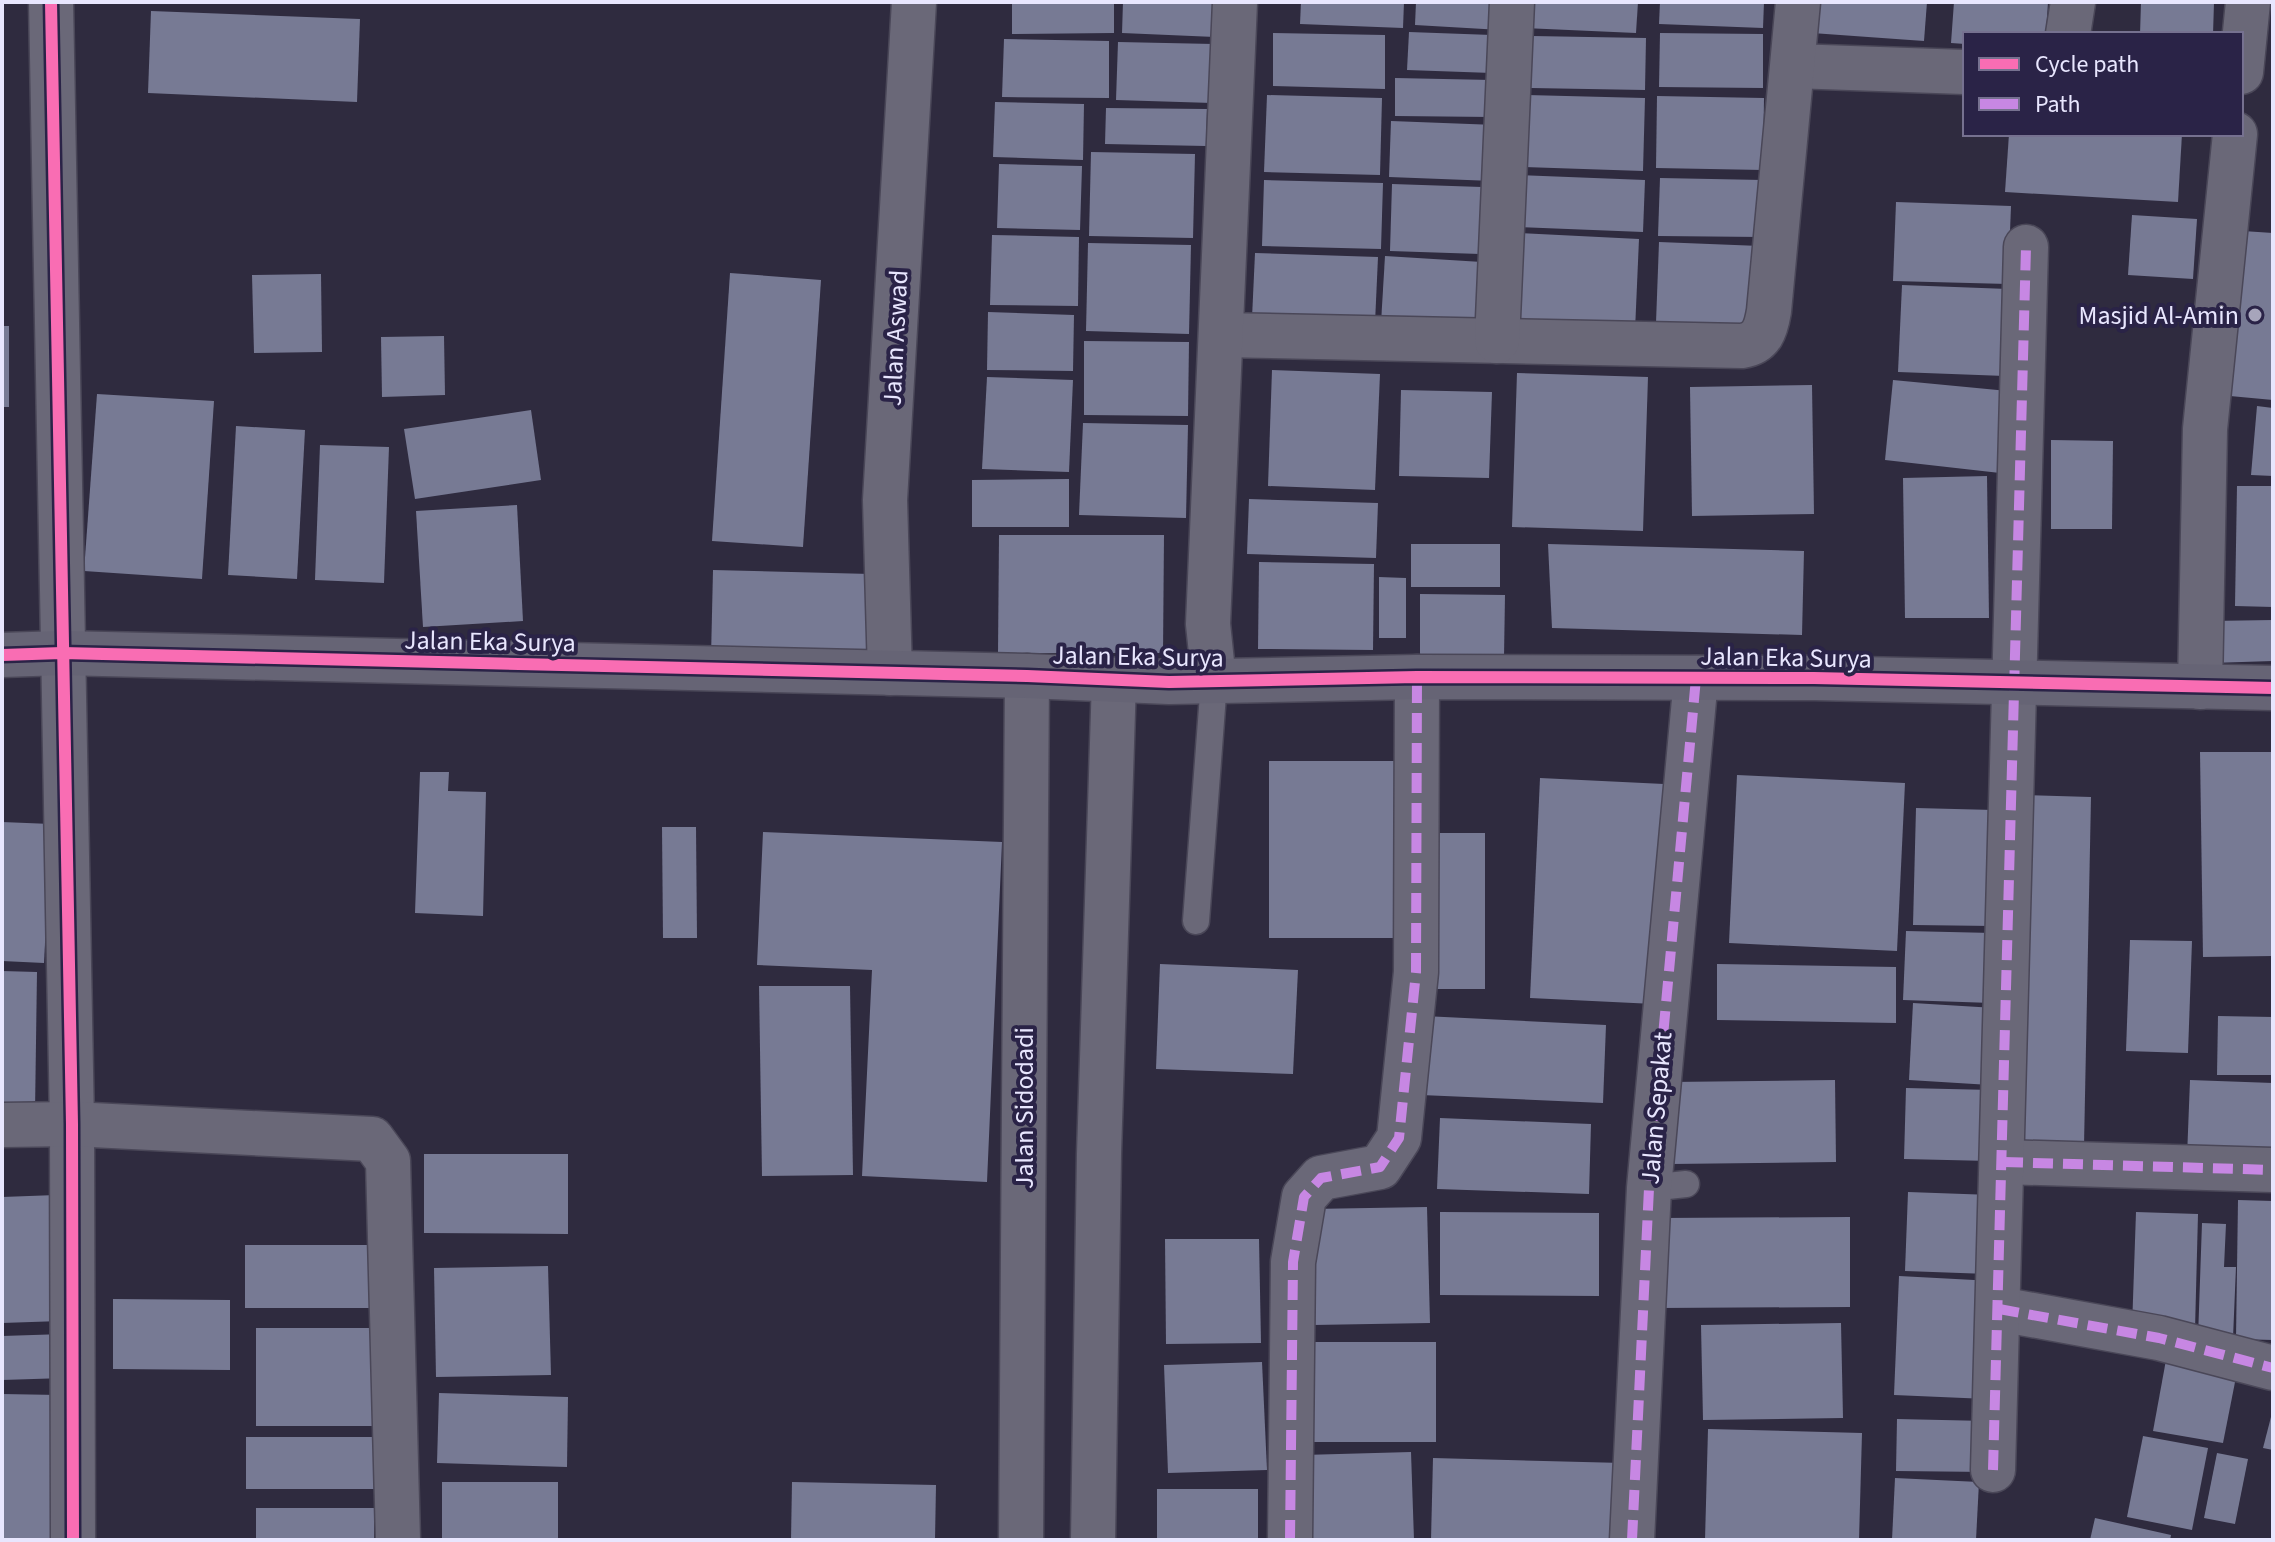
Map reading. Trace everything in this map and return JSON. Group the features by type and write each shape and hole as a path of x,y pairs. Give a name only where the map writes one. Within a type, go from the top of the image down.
{"street":[{"path":"51,2 72,1124 73,1540"},
{"name":"Jalan Aswad","path":"890,673 885,500 914,2"},
{"path":"1214,681 1208,624 1235,2"},
{"path":"1497,341 1512,2"},
{"path":"1221,335 1742,346 1756,341 1764,332 1769,311 1798,2"},
{"path":"2068,32 2073,2"},
{"path":"2243,52 2248,2"},
{"path":"1793,66 1963,72"},
{"path":"2200,687 2205,429 2235,136"},
{"path":"1993,1470 2026,247"},
{"name":"Jalan Eka Surya","path":"2,655 62,653 1114,680 1814,678 2273,688"},
{"name":"Jalan Sidodadi","path":"1021,1540 1027,676"},
{"path":"1290,1540 1293,1262 1304,1197 1321,1178 1380,1167 1399,1138 1416,972 1417,677"},
{"name":"Jalan Sepakat","path":"1632,1540 1667,1186 1696,678"},
{"path":"1093,1540 1099,1154 1114,680"},
{"path":"2,1125 72,1124 372,1139 388,1161 398,1540"},
{"path":"2003,1162 2273,1170"},
{"path":"1999,1309 2159,1338 2273,1368"}],"lane":[{"path":"1196,921 1214,681"}],"building":[{"path":"1012,2 1114,2 1114,33 1012,34"},
{"path":"1123,2 1216,2 1215,37 1122,33"},
{"path":"1301,2 1404,2 1403,28 1300,24"},
{"path":"1416,2 1502,2 1501,30 1415,25"},
{"path":"1524,2 1638,2 1636,33 1523,28"},
{"path":"1660,2 1764,2 1763,28 1659,24"},
{"path":"1814,2 1927,2 1924,41 1812,33"},
{"path":"1954,2 2048,2 2046,32 1963,32 1963,44 1951,43"},
{"path":"2141,2 2214,2 2213,32 2140,32"},
{"path":"151,11 360,19 357,102 148,93"},
{"path":"1409,32 1492,35 1492,73 1407,70"},
{"path":"1273,33 1385,35 1385,89 1273,86"},
{"path":"1660,33 1763,34 1763,88 1659,87"},
{"path":"1532,36 1646,38 1645,90 1531,88"},
{"path":"1004,39 1109,41 1109,98 1002,97"},
{"path":"1118,42 1214,44 1212,103 1116,100"},
{"path":"1395,78 1492,80 1492,117 1395,116"},
{"path":"1267,95 1382,98 1380,175 1264,172"},
{"path":"1527,95 1645,98 1643,171 1524,167"},
{"path":"1657,96 1764,98 1763,170 1656,168"},
{"path":"995,102 1084,104 1083,160 993,157"},
{"path":"1106,108 1207,109 1206,146 1105,144"},
{"path":"1391,121 1496,125 1493,181 1389,177"},
{"path":"2009,136 2182,136 2178,202 2005,192"},
{"path":"1091,152 1195,154 1193,238 1089,236"},
{"path":"999,164 1082,166 1080,230 997,228"},
{"path":"1520,175 1645,180 1643,232 1518,227"},
{"path":"1660,178 1763,180 1762,237 1658,236"},
{"path":"1264,180 1383,183 1381,249 1262,246"},
{"path":"1392,184 1482,187 1480,254 1390,251"},
{"path":"1896,202 2011,206 2008,284 1893,281"},
{"path":"2132,215 2197,219 2193,279 2128,275"},
{"name":"Masjid Al-Amin","path":"2243,231 2273,233 2273,400 2230,396"},
{"path":"1518,233 1639,239 1635,331 1513,326"},
{"path":"992,235 1079,237 1078,306 990,305"},
{"path":"1659,242 1760,246 1757,326 1656,323"},
{"path":"1088,243 1191,245 1189,334 1086,331"},
{"path":"1255,253 1378,257 1375,323 1252,318"},
{"path":"1385,256 1482,262 1478,329 1381,323"},
{"path":"730,273 821,280 803,547 712,541"},
{"path":"321,274 322,352 254,353 252,275"},
{"path":"1902,285 2008,289 2005,376 1898,372"},
{"path":"988,312 1074,315 1073,371 987,370"},
{"path":"2,326 9,326 9,407 2,407"},
{"path":"444,336 445,395 382,397 381,337"},
{"path":"1084,341 1189,342 1188,416 1084,415"},
{"path":"1272,370 1380,374 1375,490 1268,486"},
{"path":"1517,373 1648,377 1643,531 1512,527"},
{"path":"987,377 1073,380 1069,472 982,469"},
{"path":"1893,380 2008,391 2000,473 1885,460"},
{"path":"1812,385 1814,514 1692,516 1690,387"},
{"path":"1401,390 1492,392 1489,478 1399,476"},
{"path":"97,394 214,401 202,579 84,571"},
{"path":"2257,406 2273,408 2273,476 2251,475"},
{"path":"531,410 541,480 415,499 404,429"},
{"path":"1083,423 1188,425 1186,518 1079,515"},
{"path":"236,426 305,430 297,579 228,575"},
{"path":"2051,440 2113,441 2112,529 2051,529"},
{"path":"320,445 389,447 384,583 315,580"},
{"path":"1987,476 1989,618 1905,618 1903,478"},
{"path":"1069,479 1069,527 972,527 972,480"},
{"path":"2237,486 2273,486 2273,607 2235,606"},
{"path":"1249,499 1378,503 1376,558 1247,554"},
{"path":"517,505 523,621 423,627 416,511"},
{"path":"999,535 1164,535 1163,653 998,653"},
{"path":"1411,544 1500,544 1500,587 1411,587"},
{"path":"1548,544 1804,551 1802,635 1552,628"},
{"path":"1259,562 1374,564 1373,650 1258,649"},
{"path":"713,570 871,574 869,660 711,657"},
{"path":"1379,577 1406,578 1406,638 1379,638"},
{"path":"1420,594 1505,595 1504,657 1420,656"},
{"path":"2273,620 2273,661 2211,663 2210,621"},
{"path":"2200,752 2271,752 2273,956 2203,957"},
{"path":"1269,761 1398,761 1398,938 1269,938"},
{"path":"420,772 449,772 448,791 486,792 483,916 415,913"},
{"path":"1737,775 1905,783 1897,951 1729,943"},
{"path":"1540,778 1664,784 1654,1004 1530,998"},
{"path":"2021,795 2091,797 2084,1146 2013,1144"},
{"path":"1916,808 1994,810 1993,926 1913,925"},
{"path":"2,822 51,824 44,963 2,961"},
{"path":"662,827 696,827 697,938 663,938"},
{"path":"763,832 1002,842 987,1182 862,1176 872,970 757,965"},
{"path":"1436,833 1485,833 1485,989 1436,989"},
{"path":"1906,931 1993,933 1992,1003 1903,1000"},
{"path":"2130,940 2192,941 2188,1053 2126,1051"},
{"path":"1160,964 1298,970 1293,1074 1156,1069"},
{"path":"1717,964 1896,967 1896,1023 1717,1020"},
{"path":"2,971 37,972 35,1112 2,1111"},
{"path":"759,986 850,986 853,1175 762,1176"},
{"path":"1913,1003 1995,1008 1990,1085 1909,1080"},
{"path":"1424,1016 1606,1025 1603,1103 1421,1095"},
{"path":"2218,1016 2273,1017 2273,1075 2217,1075"},
{"path":"1835,1080 1836,1162 1671,1164 1670,1082"},
{"path":"2190,1080 2273,1083 2273,1160 2187,1157"},
{"path":"1906,1088 1992,1090 1990,1161 1904,1159"},
{"path":"1440,1118 1591,1124 1589,1194 1437,1189"},
{"path":"424,1154 568,1154 568,1234 424,1233"},
{"path":"1908,1192 1992,1195 1988,1274 1905,1271"},
{"path":"56,1195 61,1321 2,1323 2,1197"},
{"path":"2238,1200 2273,1201 2273,1340 2236,1339"},
{"path":"1427,1207 1430,1323 1313,1325 1311,1209"},
{"path":"1440,1212 1599,1213 1599,1296 1440,1295"},
{"path":"2136,1212 2198,1214 2195,1330 2132,1328"},
{"path":"1850,1217 1850,1307 1659,1308 1659,1218"},
{"path":"2202,1223 2226,1224 2224,1267 2236,1267 2233,1338 2198,1338"},
{"path":"1165,1239 1259,1239 1261,1343 1166,1344"},
{"path":"245,1245 376,1245 376,1308 245,1308"},
{"path":"548,1266 551,1375 436,1377 434,1268"},
{"path":"1899,1276 1993,1281 1987,1399 1894,1395"},
{"path":"113,1299 230,1300 230,1370 113,1369"},
{"path":"1841,1323 1843,1418 1703,1420 1701,1325"},
{"path":"256,1328 383,1328 383,1426 256,1426"},
{"path":"64,1334 65,1378 2,1380 2,1336"},
{"path":"1305,1342 1436,1342 1436,1442 1305,1442"},
{"path":"2166,1360 2237,1372 2223,1443 2153,1431"},
{"path":"1262,1362 1267,1470 1168,1473 1164,1365"},
{"path":"439,1393 568,1397 567,1467 437,1463"},
{"path":"2,1394 59,1395 58,1540 2,1540"},
{"path":"2273,1413 2273,1450 2263,1448"},
{"path":"1897,1419 1987,1421 1987,1472 1896,1471"},
{"path":"1708,1429 1862,1433 1859,1540 1705,1540"},
{"path":"2143,1436 2208,1448 2192,1530 2127,1517"},
{"path":"246,1437 388,1437 388,1489 246,1489"},
{"path":"1411,1452 1414,1540 1306,1540 1303,1455"},
{"path":"2217,1453 2248,1459 2235,1524 2204,1518"},
{"path":"1433,1458 1623,1463 1621,1540 1431,1540"},
{"path":"1895,1478 1979,1482 1976,1540 1892,1540"},
{"path":"442,1482 558,1482 558,1540 442,1540"},
{"path":"792,1482 936,1485 935,1540 791,1540"},
{"path":"1157,1489 1258,1489 1258,1540 1157,1540"},
{"path":"256,1508 374,1508 374,1540 256,1540"},
{"path":"2095,1518 2171,1535 2170,1540 2090,1540"}],"marked path":[{"path":"1993,1470 2026,247"},
{"path":"1290,1540 1293,1262 1304,1197 1321,1178 1380,1167 1399,1138 1416,972 1417,677"},
{"path":"1632,1540 1649,1188 1696,678"},
{"path":"2003,1162 2273,1170"},
{"path":"1999,1309 2159,1338 2273,1368"}],"cycle path":[{"path":"51,2 72,1124 73,1540"},
{"path":"2,655 62,653 1169,682 1417,677 1814,678 2273,688"}],"place":[{"name":"Masjid Al-Amin","path":"2255,315"}]}
